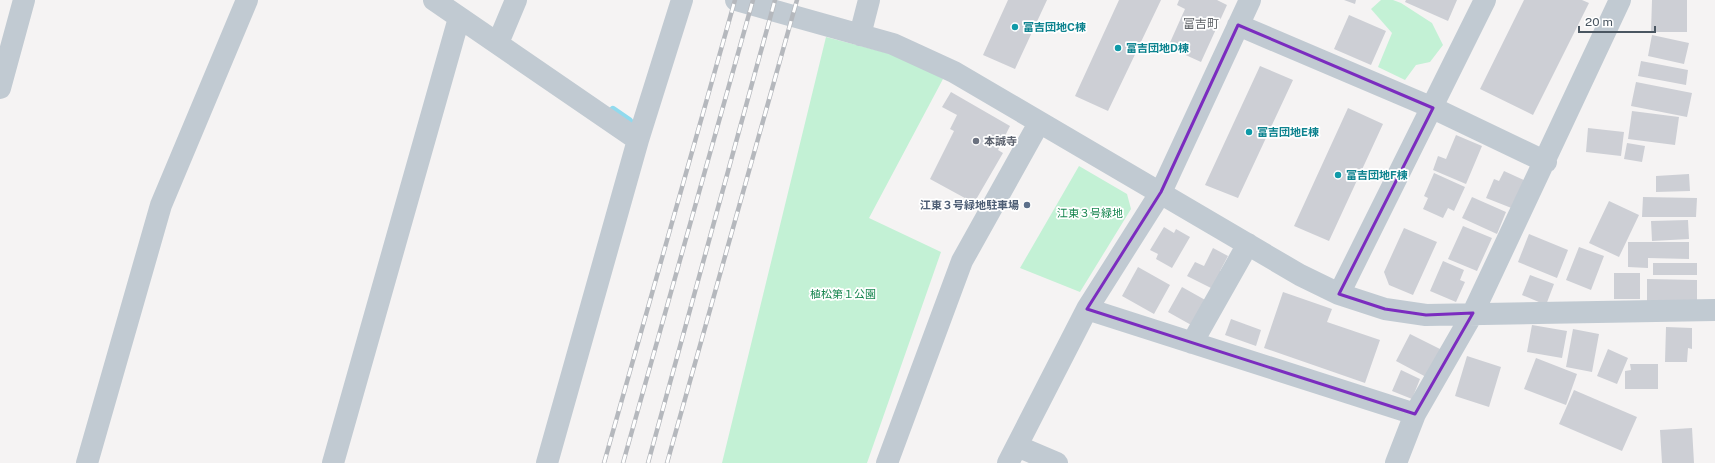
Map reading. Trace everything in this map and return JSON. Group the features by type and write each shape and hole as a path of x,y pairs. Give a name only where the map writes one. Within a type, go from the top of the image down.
{"street":[{"path":"0,88 24,0"},
{"path":"87,463 161,206 247,0"},
{"path":"434,0 638,140"},
{"path":"498,43 516,0"},
{"path":"547,463 638,140 682,0"},
{"path":"736,0 893,44 954,72 1039,123 1161,192 1300,275 1339,294 1385,308 1426,315 1715,310"},
{"path":"860,34 869,0"},
{"path":"1057,463 1012,454 1087,309 1161,192 1250,0"},
{"path":"1339,294 1485,0"},
{"path":"1396,463 1415,414 1473,313 1546,162 1620,0"},
{"path":"333,463 459,18"},
{"path":"1238,25 1432,108 1546,162"},
{"path":"887,463 962,261 1039,123"},
{"path":"1192,343 1248,244"},
{"path":"1087,309 1415,414"}],"highlighted area":[{"path":"1238,25 1433,108 1339,294 1385,309 1426,315 1473,313 1415,414 1087,309 1161,192"}],"green space":[{"path":"1381,0 1393,0 1401,3 1432,23 1443,45 1430,62 1416,65 1405,80 1378,67 1392,33 1371,9"},
{"name":"植松第１公園","path":"826,37 906,58 943,79 869,218 941,252 867,463 722,463"},
{"name":"江東３号緑地","path":"1079,166 1127,194 1131,209 1080,292 1020,268"}],"building":[{"name":"富吉団地C棟","path":"1008,0 1047,0 1015,69 983,55"},
{"name":"富吉団地D棟","path":"1119,0 1161,0 1108,111 1075,96"},
{"path":"1179,0 1217,0 1227,5 1201,62 1168,47 1185,9 1177,5"},
{"path":"1344,0 1356,0 1355,4"},
{"path":"1406,0 1457,0 1448,21 1405,2"},
{"path":"1524,0 1582,0 1589,3 1533,115 1480,89"},
{"path":"1652,0 1687,0 1687,32 1651,32"},
{"path":"1349,15 1386,31 1371,65 1334,49"},
{"path":"1652,35 1689,43 1684,64 1648,56"},
{"path":"1641,61 1688,70 1686,85 1638,76"},
{"name":"富吉団地E棟","path":"1260,66 1293,80 1238,198 1205,185"},
{"path":"1636,82 1692,93 1687,117 1631,106"},
{"name":"本誠寺","path":"951,92 1010,126 998,150 1003,153 974,203 930,179 954,131 950,129 957,115 942,107"},
{"name":"富吉団地F棟","path":"1348,108 1383,124 1329,241 1294,226"},
{"path":"1632,111 1679,117 1675,145 1628,139"},
{"path":"1588,128 1624,132 1621,156 1586,152"},
{"path":"1456,135 1482,146 1466,184 1433,170 1438,156 1446,159"},
{"path":"1627,143 1645,146 1642,162 1624,159"},
{"path":"1504,171 1526,181 1514,209 1486,198 1494,179 1499,181"},
{"path":"1434,173 1465,187 1454,211 1448,208 1443,218 1423,209 1428,198 1424,196"},
{"path":"1689,174 1690,191 1656,192 1656,176"},
{"path":"1472,197 1506,212 1497,234 1462,218"},
{"path":"1643,197 1697,198 1696,217 1642,217"},
{"path":"1609,201 1639,215 1619,257 1589,243"},
{"path":"1688,220 1689,239 1652,241 1651,221"},
{"path":"1463,226 1492,238 1477,271 1448,259"},
{"path":"1164,227 1174,233 1176,229 1190,237 1172,268 1156,259 1158,254 1150,250"},
{"path":"1404,228 1437,242 1413,295 1389,285 1384,272"},
{"path":"1529,234 1568,250 1557,278 1518,262"},
{"path":"1628,242 1689,242 1689,259 1648,258 1648,268 1628,267"},
{"path":"1579,247 1604,256 1591,290 1566,280"},
{"path":"1213,248 1228,256 1220,271 1224,273 1215,290 1187,276 1195,262 1204,266"},
{"path":"1443,261 1464,270 1460,280 1465,282 1456,302 1430,291"},
{"path":"1653,263 1697,263 1697,275 1653,275"},
{"path":"1138,267 1170,285 1154,314 1122,296"},
{"path":"1614,273 1640,273 1640,299 1614,299"},
{"path":"1530,275 1554,284 1546,305 1522,295"},
{"path":"1647,279 1697,280 1697,301 1647,301"},
{"path":"1182,287 1207,301 1193,326 1168,312"},
{"path":"1283,292 1332,309 1327,322 1380,340 1365,383 1264,348"},
{"path":"1231,319 1261,330 1256,346 1225,335"},
{"path":"1532,325 1567,331 1562,358 1527,352"},
{"path":"1666,327 1692,328 1692,349 1688,348 1687,362 1665,362"},
{"path":"1573,329 1599,334 1592,372 1566,367"},
{"path":"1410,334 1442,350 1428,378 1396,361"},
{"path":"1608,349 1628,358 1617,384 1597,376"},
{"path":"1467,356 1501,367 1489,407 1455,396"},
{"path":"1536,358 1577,374 1566,405 1524,389"},
{"path":"1630,364 1658,364 1658,389 1625,389 1625,371 1631,370"},
{"path":"1401,370 1420,379 1412,399 1392,391"},
{"path":"1574,390 1637,417 1622,451 1559,424"},
{"path":"1692,428 1694,463 1662,463 1660,430"}],"waterway":[{"path":"613,110 629,121"}],"railway":[{"path":"604,463 735,0"},
{"path":"623,463 753,0"},
{"path":"648,463 775,0"},
{"path":"667,463 797,0"}],"place":[{"name":"富吉団地C棟","path":"1015,27"},
{"name":"富吉団地D棟","path":"1118,48"},
{"name":"富吉団地E棟","path":"1249,132"},
{"name":"本誠寺","path":"976,141"},
{"name":"富吉団地F棟","path":"1338,175"},
{"name":"江東３号緑地駐車場","path":"1027,205"}],"district":[{"name":"富吉町","path":"1201,24"}]}
